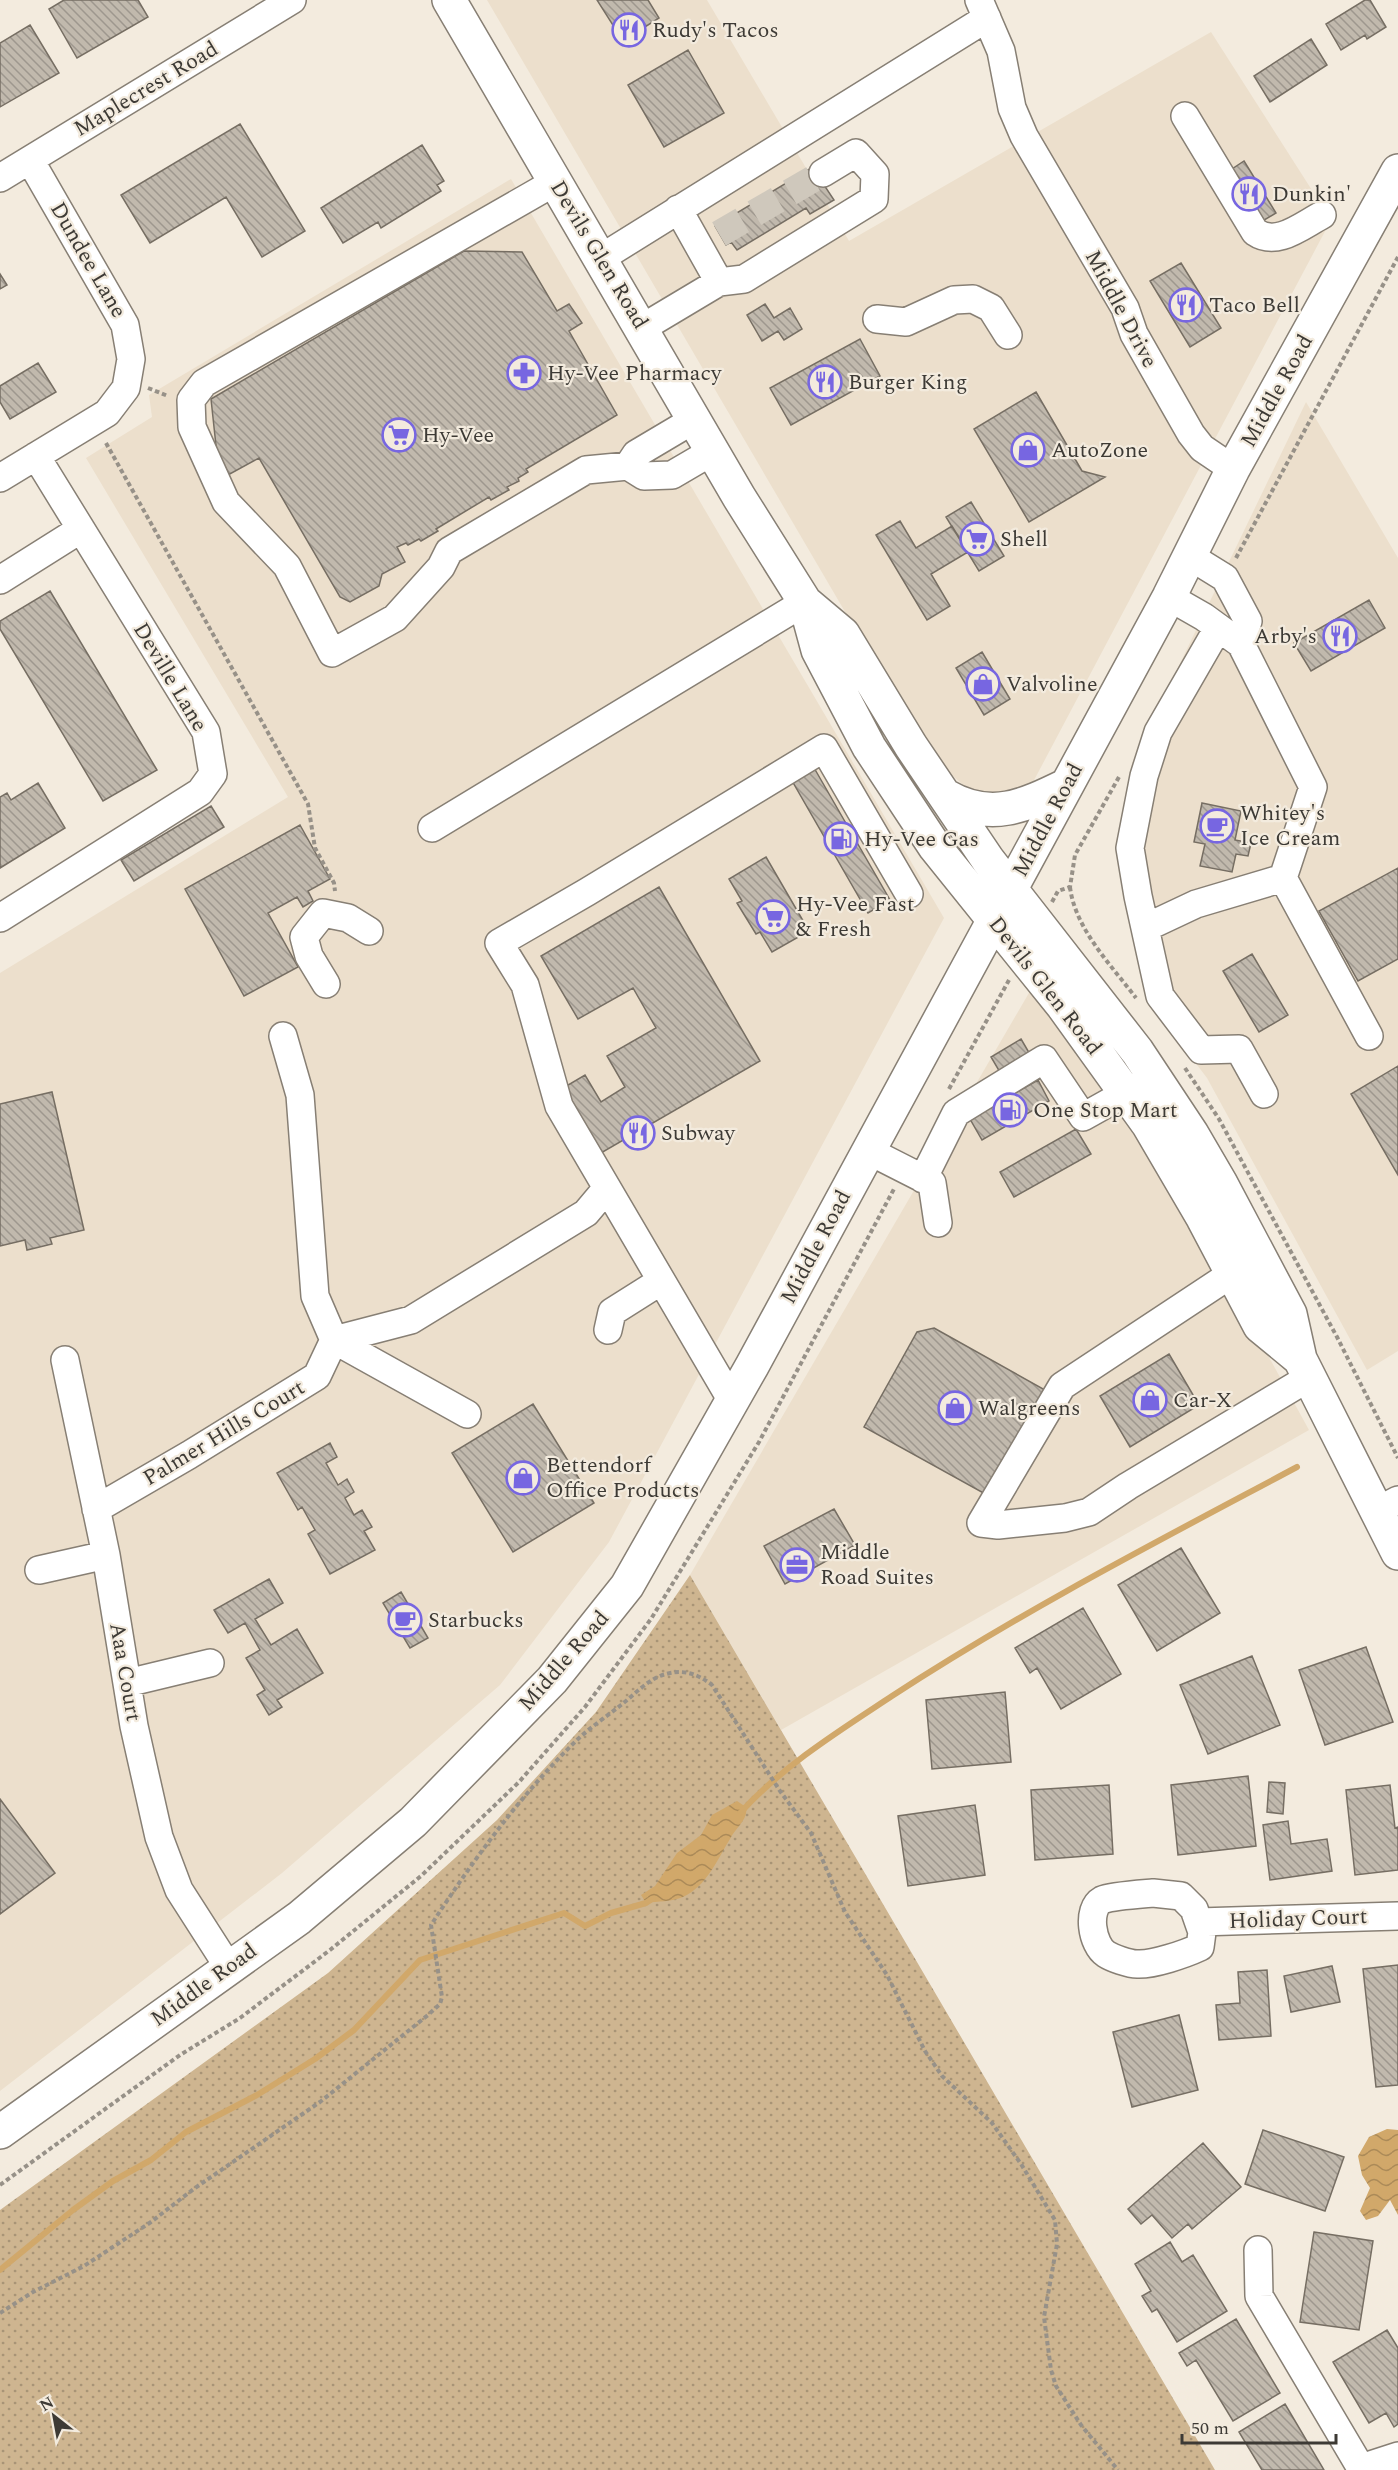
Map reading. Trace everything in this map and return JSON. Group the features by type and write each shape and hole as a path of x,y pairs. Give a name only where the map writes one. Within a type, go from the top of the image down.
{"main road":[{"name":"Devils Glen Road","path":"449,0 713,451 805,602 818,650 869,747 935,847 993,920 1063,1006 1140,1085 1214,1173 1290,1314 1305,1368 1388,1505 1398,1553"},
{"name":"Middle Road","path":"0,2132 299,1918 413,1822 552,1680 627,1586 732,1401 1191,557 1233,469 1398,171"},
{"name":"Devils Glen Road","path":"805,602 843,634 911,746 988,860 1109,1013 1175,1168 1260,1326 1305,1368"},
{"path":"945,796 958,804 987,811 1034,801 1067,785"}],"street":[{"name":"Maplecrest Road","path":"0,178 292,0"},
{"path":"601,258 983,9"},
{"name":"Middle Drive","path":"983,9 1001,51 1012,108 1024,136 1125,308 1134,334 1191,434 1202,448 1233,469"},
{"path":"1185,116 1255,232 1264,239 1277,238 1322,215"},
{"path":"642,328 719,282 744,279 874,199 875,174 856,153 823,173"},
{"name":"Dundee Lane","path":"0,478 107,413 126,388 130,359 125,325 30,160"},
{"path":"555,182 204,383 191,400 192,428 226,502 287,566 332,653 395,618 441,567 449,551 586,470 628,466 644,476 672,475 713,451"},
{"path":"678,209 709,240 719,282"},
{"path":"877,319 906,322 954,300 973,299 991,308 1008,335"},
{"path":"628,466 636,454 695,419"},
{"name":"Deville Lane","path":"0,918 200,792 213,774 206,732 36,456"},
{"path":"0,580 81,529"},
{"path":"1191,557 1225,578 1248,621 1241,644"},
{"path":"1169,597 1204,617 1241,644 1313,787 1283,878 1369,1036"},
{"path":"432,828 805,602"},
{"path":"1218,628 1158,732 1144,776 1131,848 1160,996 1201,1050 1239,1049 1264,1094"},
{"path":"732,1401 559,1106 525,985 500,943 824,748 909,894"},
{"path":"1145,928 1196,904 1283,878"},
{"path":"326,984 309,956 304,937 323,913 348,918 369,932"},
{"path":"283,1036 300,1095 315,1296 334,1340 467,1414"},
{"path":"923,1179 956,1113 1044,1059 1083,1117 1140,1085"},
{"path":"867,1150 932,1183 938,1223"},
{"path":"334,1340 411,1320 586,1213 607,1188"},
{"path":"1233,1273 1062,1386 981,1523 998,1525 1065,1518 1089,1512 1305,1368"},
{"path":"608,1330 612,1312 662,1281"},
{"name":"Palmer Hills Court","path":"96,1509 317,1376 334,1340"},
{"name":"Aaa Court","path":"65,1360 106,1555 127,1683 159,1837 178,1890 229,1968"},
{"path":"39,1570 106,1555"},
{"path":"127,1683 210,1663"},
{"name":"Holiday Court","path":"1199,1922 1398,1916"},
{"path":"1258,2250 1259,2296 1362,2469 1398,2456"}],"path":[{"path":"128,380 191,406"},
{"path":"106,443 308,804 315,848 334,883 339,916"},
{"path":"0,2313 118,2245 195,2188 320,2102 440,2004 442,1997 431,1925 517,1804 580,1737 650,1682 665,1674 687,1672 699,1675 712,1685 780,1791 811,1833 845,1912 888,1976 925,2051 942,2076 992,2123 1021,2164 1055,2220 1057,2244 1044,2317 1051,2370 1056,2386 1081,2425 1118,2470"}],"shaded area":[{"path":"487,0 707,0 849,241 1211,32 1331,220 1032,784 979,798 930,757"},
{"path":"511,179 944,918 609,1542 500,1685 282,1873 0,2091 0,973 288,797 86,458 152,417 149,395"},
{"path":"1306,402 1398,558 1398,1351 1367,1370 1207,1078 1150,1003 1119,855 1132,763"},
{"path":"1033,986 1139,1121 1309,1430 781,1730 690,1575"},
{"path":"690,1575 1215,2470 0,2470 0,2210 328,1973 497,1820 596,1712"}],"water":[{"path":"737,1801 746,1807 745,1816 711,1872 699,1886 679,1899 646,1903 641,1895 655,1886 677,1853 701,1835 712,1815"},
{"path":"1387,2129 1398,2130 1398,2215 1390,2200 1378,2216 1366,2220 1360,2211 1370,2188 1362,2175 1358,2156 1369,2137"}],"building":[{"path":"64,0 138,0 148,17 77,58 49,9"},
{"name":"Rudy's Tacos","path":"597,0 648,0 659,18 623,41"},
{"path":"1365,0 1370,0 1386,27 1367,39 1365,35 1341,50 1326,24"},
{"path":"30,25 59,73 0,107 0,43"},
{"path":"1311,39 1327,65 1270,102 1254,76"},
{"path":"688,50 724,113 664,147 628,85"},
{"path":"240,124 305,231 262,257 226,197 150,243 121,195"},
{"path":"422,145 444,181 437,185 441,191 381,228 378,222 343,243 321,208"},
{"name":"Dunkin'","path":"1244,161 1276,213 1254,226 1223,175"},
{"path":"818,164 824,185 834,200 810,214 806,208 737,250 731,242 726,245 715,226"},
{"name":"Hy-Vee","path":"464,251 522,252 557,311 569,304 582,323 569,331 617,415 526,469 528,472 518,478 519,481 507,487 509,490 491,500 489,497 436,529 438,531 421,541 419,539 408,545 406,543 397,547 405,562 382,574 379,586 350,602 340,597 259,458 228,475 217,455 211,399"},
{"name":"Taco Bell","path":"1181,263 1221,328 1190,347 1150,281"},
{"path":"0,274 7,285 0,289"},
{"path":"765,304 774,318 790,308 802,329 784,340 778,331 762,341 747,315"},
{"name":"Burger King","path":"860,339 880,376 791,425 770,388"},
{"path":"38,363 56,392 10,419 0,402 0,386"},
{"name":"AutoZone","path":"1036,392 1082,471 1105,477 1029,522 974,429"},
{"name":"Shell","path":"971,502 1004,556 979,571 946,517"},
{"name":"Shell","path":"900,521 916,548 952,526 968,552 931,574 950,606 927,620 876,535"},
{"path":"50,591 157,770 103,801 0,629 0,621"},
{"name":"Arby's","path":"1369,600 1385,628 1311,671 1294,643"},
{"name":"Valvoline","path":"982,652 1010,699 984,715 956,668"},
{"name":"Hy-Vee Gas","path":"813,766 890,900 868,913 791,779"},
{"path":"38,783 65,828 0,868 0,797 7,793 11,800"},
{"name":"Whitey's Ice Cream","path":"1202,803 1241,811 1235,840 1251,843 1248,856 1236,854 1232,872 1200,866 1205,844 1194,842"},
{"path":"211,806 224,827 134,881 121,860"},
{"path":"300,825 330,879 308,891 313,901 303,907 297,897 268,913 298,967 244,996 185,889"},
{"name":"Hy-Vee Fast & Fresh","path":"766,857 809,931 772,952 760,932 756,934 737,903 742,901 729,879"},
{"path":"1398,868 1398,959 1358,981 1319,911"},
{"path":"659,887 760,1061 601,1153 563,1088 585,1075 601,1102 625,1087 607,1056 656,1028 633,988 578,1019 541,956"},
{"path":"1252,954 1288,1015 1259,1032 1223,971"},
{"path":"1021,1039 1031,1056 1001,1074 991,1057"},
{"path":"1398,1066 1398,1175 1351,1094"},
{"name":"One Stop Mart","path":"1038,1080 1049,1101 982,1140 970,1119"},
{"path":"52,1092 84,1230 50,1238 52,1244 27,1250 25,1240 0,1246 0,1104"},
{"path":"1076,1129 1091,1154 1014,1197 1000,1172"},
{"name":"Walgreens","path":"934,1328 1045,1390 987,1495 864,1427 917,1332"},
{"name":"Car-X","path":"1169,1354 1199,1405 1130,1447 1100,1396"},
{"name":"Bettendorf Office Products","path":"533,1404 594,1503 513,1552 452,1453"},
{"path":"330,1443 337,1457 326,1463 338,1485 347,1479 354,1492 345,1498 354,1515 362,1510 372,1527 364,1531 375,1550 330,1574 308,1534 315,1530 302,1507 298,1510 277,1473"},
{"name":"Middle Road Suites","path":"834,1509 855,1545 785,1584 764,1546"},
{"path":"1181,1548 1220,1613 1157,1651 1118,1585"},
{"path":"269,1579 283,1603 255,1619 271,1645 297,1629 323,1673 277,1700 282,1707 269,1715 257,1695 265,1690 246,1658 260,1650 245,1623 228,1633 214,1610"},
{"name":"Starbucks","path":"401,1592 428,1638 410,1648 383,1603"},
{"path":"1083,1608 1121,1674 1061,1709 1037,1668 1030,1673 1015,1648"},
{"path":"1366,1647 1393,1722 1325,1745 1299,1670"},
{"path":"1252,1656 1280,1725 1208,1754 1180,1685"},
{"path":"1005,1692 1011,1762 932,1769 926,1700"},
{"path":"1248,1776 1256,1846 1178,1855 1171,1785"},
{"path":"1269,1782 1285,1783 1283,1814 1267,1812"},
{"path":"1109,1785 1113,1854 1035,1860 1031,1790"},
{"path":"1390,1785 1395,1828 1398,1827 1398,1870 1355,1875 1346,1790"},
{"path":"0,1799 55,1873 0,1914"},
{"path":"975,1805 985,1875 908,1886 898,1816"},
{"path":"1288,1821 1291,1844 1327,1839 1332,1871 1270,1880 1263,1825"},
{"path":"1398,1965 1398,2085 1376,2087 1363,1969"},
{"path":"1332,1966 1340,2002 1291,2012 1284,1976"},
{"path":"1267,1970 1271,2036 1219,2040 1216,2005 1240,2003 1238,1972"},
{"path":"1179,2015 1198,2090 1132,2107 1113,2032"},
{"path":"1263,2130 1344,2157 1325,2211 1245,2184"},
{"path":"1203,2143 1241,2187 1192,2229 1188,2224 1172,2238 1152,2215 1141,2224 1128,2209"},
{"path":"1314,2232 1373,2241 1359,2330 1300,2322"},
{"path":"1170,2242 1182,2262 1193,2255 1227,2311 1177,2342 1157,2309 1152,2312 1142,2296 1151,2291 1135,2264"},
{"path":"1236,2319 1280,2393 1233,2421 1196,2360 1187,2366 1179,2353"},
{"path":"1387,2330 1398,2348 1398,2424 1394,2427 1386,2413 1369,2423 1333,2362"},
{"path":"1285,2404 1324,2470 1262,2470 1239,2432"}],"waterway":[{"path":"741,1812 775,1779 813,1750 941,1665 1092,1577 1297,1467"},
{"path":"0,2270 73,2210 113,2181 151,2160 186,2132 257,2095 315,2059 354,2030 420,1960 564,1913 585,1926 611,1913 646,1903 652,1899"}],"tunnel":[{"path":"719,234 823,173"}],"place":[{"name":"Rudy's Tacos","path":"629,30"},
{"name":"Dunkin'","path":"1249,194"},
{"name":"Taco Bell","path":"1186,305"},
{"name":"Hy-Vee Pharmacy","path":"524,373"},
{"name":"Burger King","path":"825,382"},
{"name":"Hy-Vee","path":"399,435"},
{"name":"AutoZone","path":"1028,450"},
{"name":"Shell","path":"977,539"},
{"name":"Arby's","path":"1340,636"},
{"name":"Valvoline","path":"983,684"},
{"name":"Whitey's Ice Cream","path":"1217,826"},
{"name":"Hy-Vee Gas","path":"841,839"},
{"name":"Hy-Vee Fast & Fresh","path":"773,917"},
{"name":"One Stop Mart","path":"1010,1110"},
{"name":"Subway","path":"638,1133"},
{"name":"Car-X","path":"1150,1400"},
{"name":"Walgreens","path":"955,1408"},
{"name":"Bettendorf Office Products","path":"523,1478"},
{"name":"Middle Road Suites","path":"797,1565"},
{"name":"Starbucks","path":"405,1620"}]}
